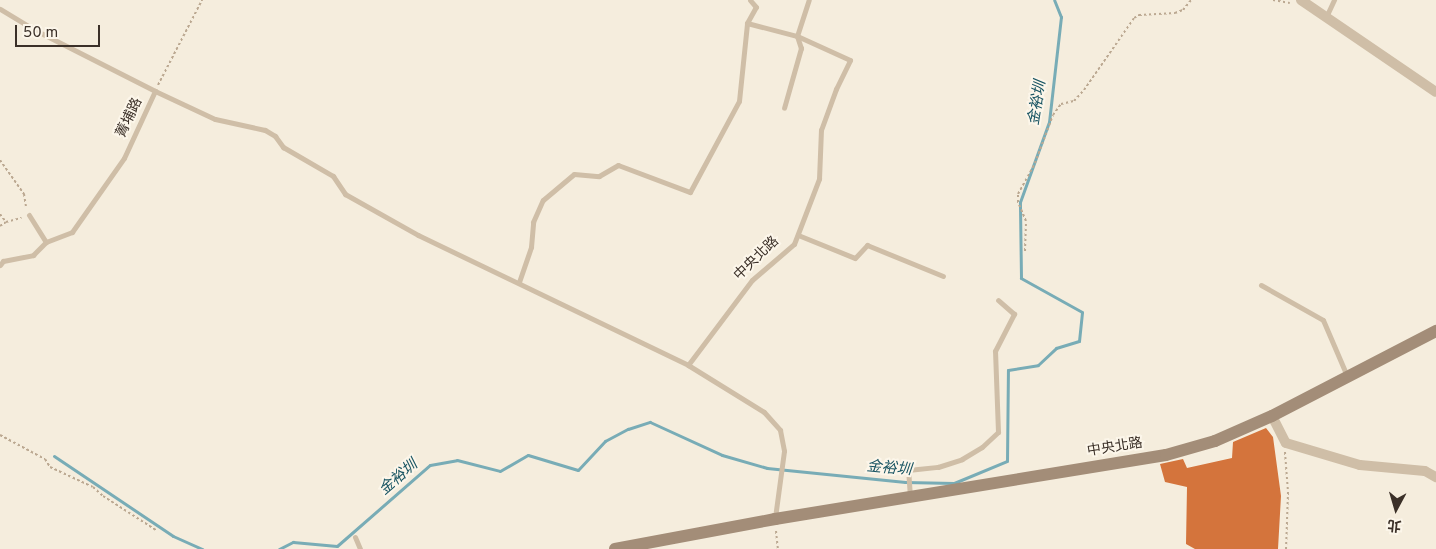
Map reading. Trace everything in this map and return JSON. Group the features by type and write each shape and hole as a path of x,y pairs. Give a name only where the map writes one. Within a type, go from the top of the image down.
{"street":[{"path":"1302,0 1436,92"},
{"name":"中央北路","path":"615,549 775,519 1166,455 1215,441 1272,416 1436,331"},
{"path":"1272,416 1286,443 1360,465 1424,471 1436,477"}],"lane":[{"path":"519,282 531,247 533,222 543,200 574,174 600,176 618,165 690,192 739,101 748,23 756,7 750,0"},
{"path":"784,108 801,48 797,36 809,0"},
{"path":"1326,18 1334,0"},
{"name":"菁埔路","path":"0,9 34,29 155,91 124,158 72,232 46,242 33,255 3,261 0,265"},
{"path":"748,23 797,36"},
{"name":"中央北路","path":"688,365 752,280 794,244 819,179 821,130 836,89 850,60 797,36"},
{"path":"155,91 215,119 265,130 276,136 283,147 333,176 345,194 418,235 688,365 764,412 780,430 784,451 775,519"},
{"path":"28,215 46,242"},
{"path":"798,235 855,258 867,245 943,276"},
{"path":"1261,285 1323,320 1347,377"},
{"path":"910,498 908,470 938,467 962,459 982,447 998,432 995,351 1014,314 998,300"},
{"path":"355,538 360,549"}],"path":[{"path":"155,91 202,0"},
{"path":"1025,251 1026,221 1018,202 1018,194 1036,163 1053,115 1061,104 1074,101 1084,90 1134,18 1139,15 1175,13 1183,10 1191,0"},
{"path":"1272,0 1293,3 1302,0"},
{"path":"0,160 24,194 28,215 6,222 0,226"},
{"path":"0,214 6,222"},
{"path":"0,435 45,459 50,467 93,487 103,496 156,530"},
{"path":"1286,443 1284,461 1288,492 1286,549"},
{"path":"775,519 778,549"}],"building":[{"path":"1266,428 1273,437 1281,496 1278,549 1195,549 1186,544 1187,487 1165,482 1160,464 1183,459 1187,468 1232,458 1233,442"}],"waterway":[{"name":"金裕圳","path":"279,549 293,542 337,546 430,465 457,460 500,471 528,455 578,470 605,441 628,429 650,422 722,455 767,468 905,482 954,483 1007,461 1008,370 1038,365 1056,348 1079,341 1082,312 1021,278 1020,202 1049,122 1061,17 1054,0"},
{"name":"金裕圳","path":"54,456 173,536 202,549"}]}
